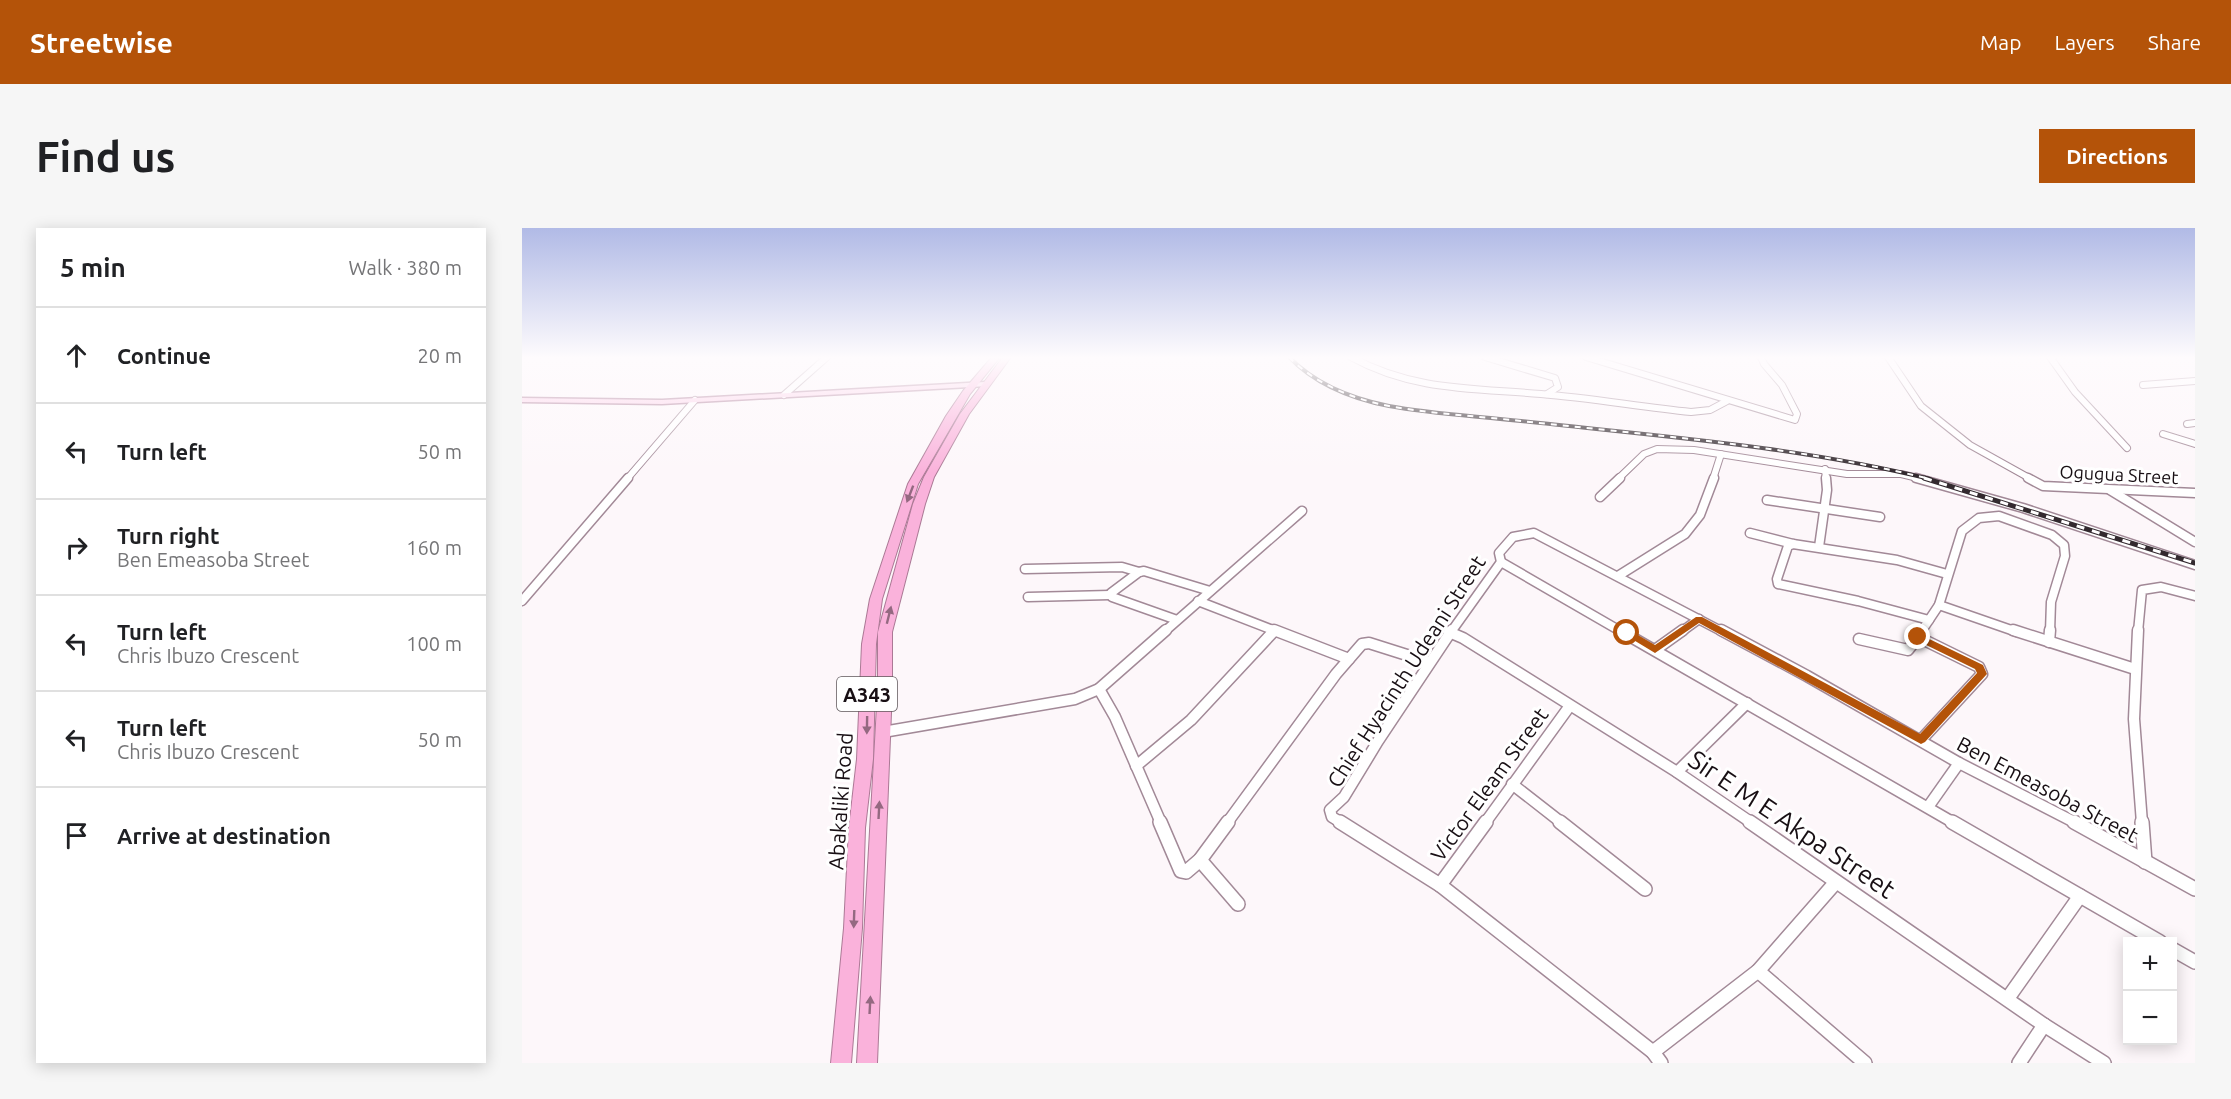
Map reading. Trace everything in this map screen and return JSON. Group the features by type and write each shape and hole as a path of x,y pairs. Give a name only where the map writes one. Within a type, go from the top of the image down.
{"highway":[{"name":"Abakaliki Road","path":"841,1063 854,928 857,828 865,759 867,672 873,613 910,491 951,416 969,396"},
{"name":"Abakaliki Road","path":"867,1063 885,688 885,632 908,541 929,477 972,396"}],"main road":[{"path":"522,400 693,403 773,396"},
{"path":"522,406 693,403 818,396"}],"street":[{"path":"1560,396 1691,412 1710,410 1727,400"},
{"path":"1714,396 1795,420 1797,414 1788,396"},
{"name":"Ogugua Street","path":"1914,396 1921,406 1970,446 2043,486 2194,493"},
{"path":"2078,396 2127,448"},
{"path":"522,601 693,403"},
{"path":"2163,434 2195,444"},
{"path":"1600,497 1644,454 1657,449 1720,454 1847,474 1901,474 2023,508 2195,565"},
{"path":"1618,576 1674,543 1699,518 1713,482 1720,454"},
{"path":"1819,547 1827,490 1825,470"},
{"path":"2108,489 2195,542"},
{"path":"1767,500 1880,517"},
{"path":"883,732 1038,707 1075,699 1099,689 1302,511"},
{"path":"1859,639 1908,650 1939,605 1962,531 1979,518 1999,516 2061,540 2064,545 2065,556 2050,602 2049,642"},
{"name":"Ben Emeasoba Street","path":"1534,533 1699,619 1959,763 2043,805 2195,889"},
{"name":"Chief Hyacinth Udeani Street","path":"1440,885 1332,817 1330,810 1340,805 1352,781 1429,662 1501,562 1499,553 1506,542 1513,537 1534,533"},
{"path":"1750,533 1793,544 1897,560 1947,574"},
{"path":"1793,544 1788,546 1778,584 1858,601 1929,620"},
{"path":"1501,562 2151,937"},
{"path":"1025,569 1122,567 1148,572 1210,591"},
{"path":"1110,595 1139,572"},
{"path":"2145,862 2134,719 2135,669 2142,590 2149,586 2156,586 2195,596"},
{"path":"2184,592 2195,590"},
{"path":"1028,597 1110,595 1177,620"},
{"path":"1198,601 1349,659"},
{"path":"1939,605 2135,669"},
{"path":"1655,650 1699,619"},
{"path":"1136,766 1154,754 1180,730 1274,631"},
{"name":"Sir E M E Akpa Street","path":"1449,632 1463,638 1569,707 1677,772 2008,998 2043,1025 2104,1063"},
{"path":"1918,637 1979,667 1982,674 1921,740"},
{"path":"1099,689 1115,717 1181,871 1186,872 1200,860 1349,659 1365,642 1429,662"},
{"path":"1677,772 1747,703"},
{"name":"Victor Eleam Street","path":"1440,885 1512,784 1525,771 1537,749 1569,707"},
{"path":"1928,807 1959,763"},
{"path":"1512,784 1645,889"},
{"path":"1200,860 1238,904"},
{"path":"1440,885 1657,1058 1758,971 1836,882"},
{"path":"2008,998 2080,896"},
{"path":"2177,952 2195,962"},
{"path":"1758,971 1865,1063"},
{"path":"2019,1063 2043,1025"}],"railway":[{"path":"1351,396 1389,406 1438,413 1778,450 1930,479"},
{"path":"1924,478 2195,563"}],"route":[{"path":"1627,633 1655,650 1699,619 1921,740 1982,674 1979,667 1918,637"}]}
